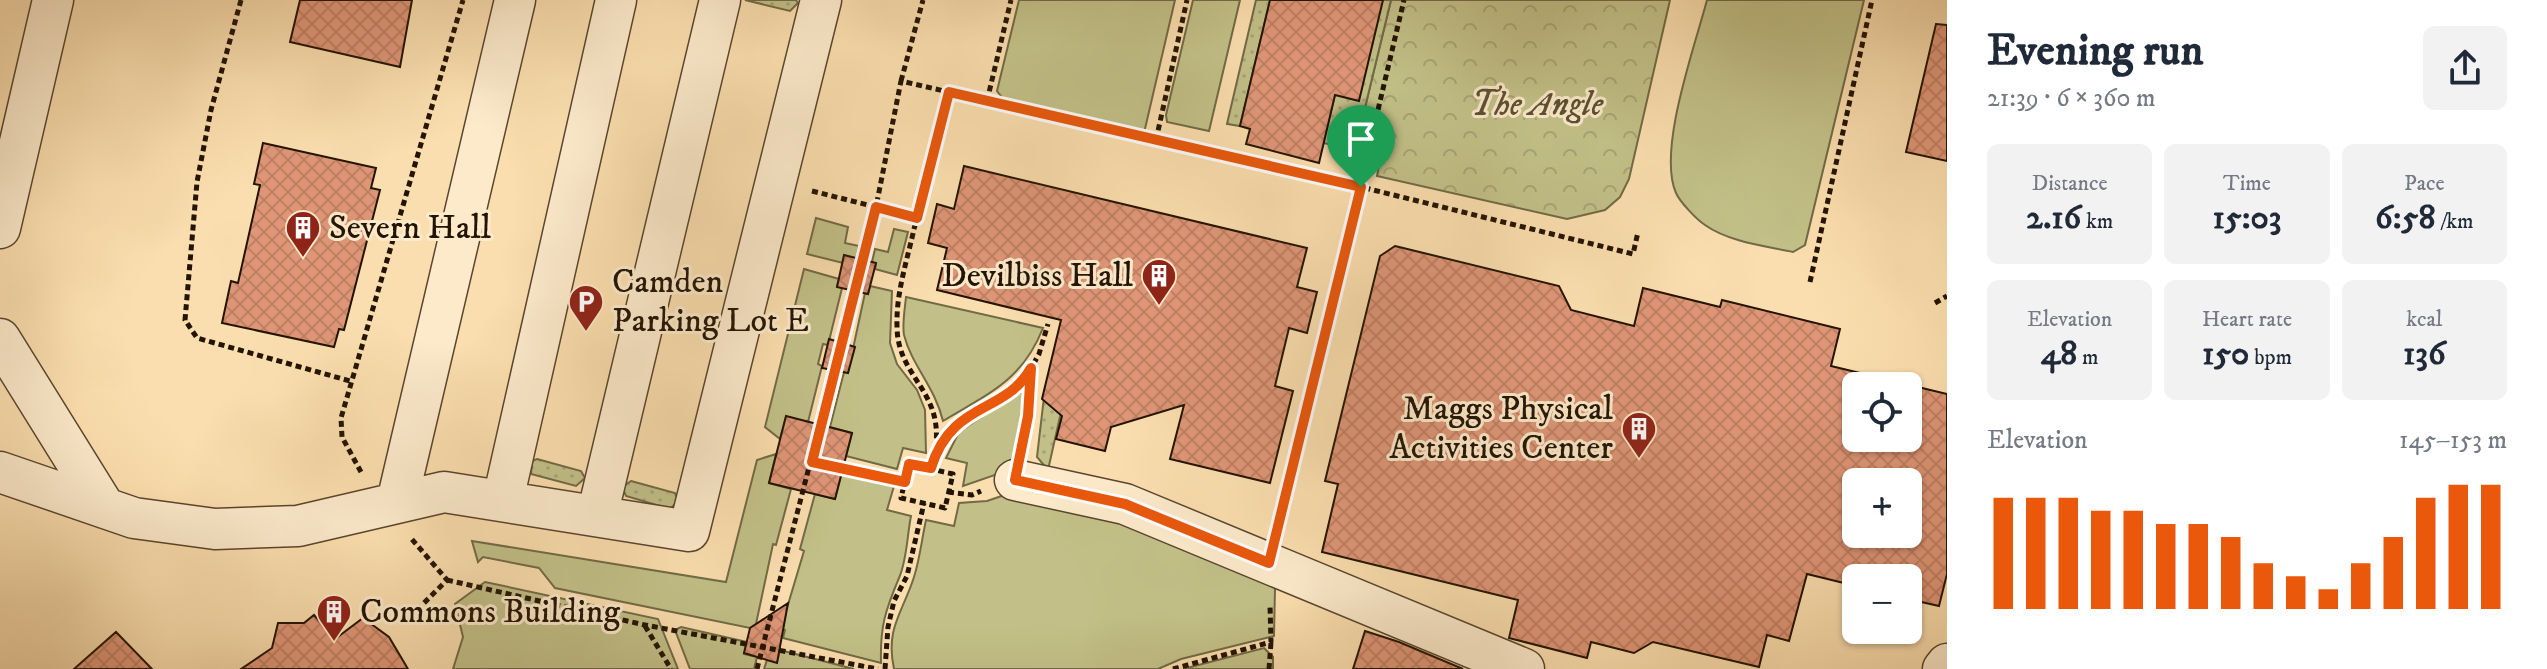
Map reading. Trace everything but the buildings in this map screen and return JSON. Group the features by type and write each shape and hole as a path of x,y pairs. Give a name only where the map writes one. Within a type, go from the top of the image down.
{"street":[{"path":"0,228 53,0"},
{"path":"390,504 515,0"},
{"path":"503,500 616,0"},
{"path":"597,516 720,0"},
{"path":"0,472 134,518 215,529 298,526 444,492 689,531 821,0"},
{"path":"0,339 105,508"},
{"path":"1015,480 1125,504 1524,669"},
{"path":"1943,669 1947,664"}],"path":[{"path":"241,0 211,110 197,182 185,320 197,338 350,381"},
{"path":"463,0 443,79 416,156 350,381 341,418 342,437 349,455 447,580 645,625 878,669"},
{"path":"757,669 876,207 901,81 923,0"},
{"path":"987,101 1011,0"},
{"path":"1156,140 1187,0"},
{"path":"1270,668 1269,563 1404,0"},
{"path":"1810,282 1872,0"},
{"path":"901,81 1361,187 1633,254 1638,232"},
{"path":"931,468 937,448 935,414 925,388 901,350 896,330 902,281 949,92"},
{"path":"776,183 917,218"},
{"path":"1935,303 1947,296"},
{"path":"937,448 958,423 1014,390 1031,368 1048,324"},
{"path":"1015,480 1028,416 1031,368"},
{"path":"812,462 905,482"},
{"path":"909,464 931,468 953,474 945,508 901,498 909,464"},
{"path":"885,669 888,627 894,601 907,576 924,503"},
{"path":"410,617 447,580"},
{"path":"645,625 671,669"},
{"path":"1173,669 1271,642"}],"green space":[{"path":"745,0 796,0 798,3 790,11"},
{"path":"1019,0 1175,0 1144,133 1136,138 1009,106 997,91"},
{"path":"1193,0 1240,0 1209,131 1167,122 1166,115"},
{"path":"1256,0 1270,0 1240,126 1227,124"},
{"path":"1377,0 1391,0 1355,149 1323,143 1335,95"},
{"name":"The Angle","path":"1391,0 1670,0 1629,179 1620,197 1605,210 1567,219 1377,176 1381,156 1355,149"},
{"path":"1707,0 1864,0 1805,245 1793,252 1748,243 1715,231 1693,215 1676,193 1671,174 1674,125"},
{"path":"816,218 848,227 845,243 859,246 856,258 843,263 807,254"},
{"path":"894,229 908,232 897,275 875,269 876,264 872,262 875,249 888,252"},
{"path":"804,269 839,279 837,286 842,288 828,345 823,344 818,364 822,366 808,422 786,417 780,439 765,427"},
{"path":"870,286 892,291 890,343 897,364 917,390 925,410 926,453 903,448 897,469 846,456 852,433 830,427 844,372 848,372 865,293 868,294"},
{"path":"906,297 1043,328 1035,346 1014,373 989,393 943,421 904,335"},
{"path":"1019,392 1025,395 1019,452 995,475 963,486 967,463 946,458 959,432"},
{"path":"1044,397 1061,412 1048,470 1037,457"},
{"path":"776,454 769,483 791,489 776,545 773,544 756,624 750,628 555,588 539,568 483,557 478,562 472,541 726,582 757,460"},
{"path":"537,459 581,471 585,478 576,486 531,474 532,461"},
{"path":"842,472 894,486 887,510 911,516 904,564 884,619 881,663 783,638 785,630 781,628 804,551 800,549 815,494 835,499"},
{"path":"631,481 675,493 678,501 670,509 626,496 622,487"},
{"path":"1022,489 1269,573 1275,589 1274,636 1181,659 1158,669 894,669 893,631 914,577 926,520 954,526 959,503 987,501"},
{"path":"485,582 658,619 678,669 453,669 463,637 455,604"},
{"path":"681,627 747,642 744,654 757,657 754,669 690,669 675,630"},
{"path":"1264,648 1273,657 1273,669 1183,669"},
{"path":"780,650 854,669 764,669 767,660 777,662"}],"place":[{"name":"Severn Hall","path":"303,259"},
{"name":"Devilbiss Hall","path":"1159,307"},
{"name":"Camden Parking Lot E","path":"586,333"},
{"name":"Maggs Physical Activities Center","path":"1639,460"},
{"name":"Commons Building","path":"334,643"}],"route":[{"path":"949,92 1361,187 1269,563 1125,504 1015,480 1031,398 1031,368 1014,390 976,409 958,423 937,448 931,468 909,464 905,482 812,462 876,207 917,218 949,92"}]}
